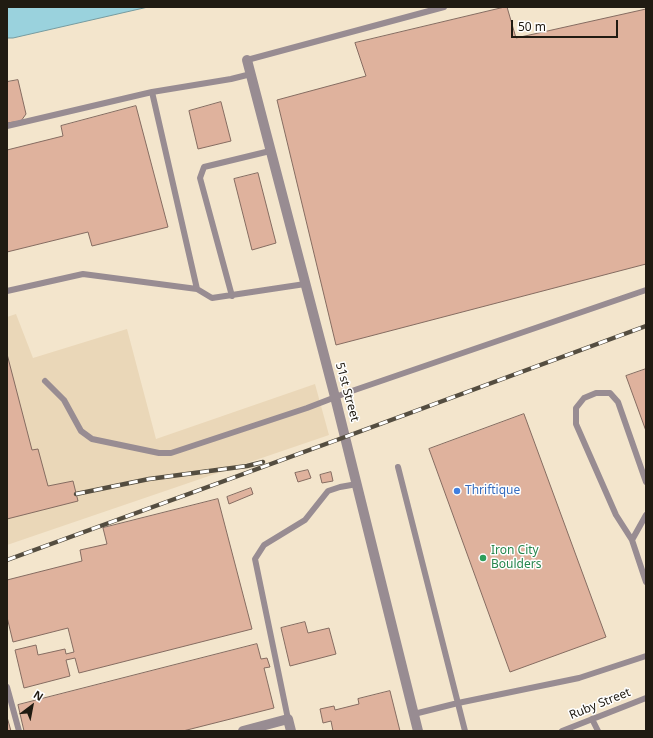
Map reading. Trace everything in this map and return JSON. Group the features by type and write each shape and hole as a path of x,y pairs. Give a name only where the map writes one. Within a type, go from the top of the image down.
{"street":[{"name":"51st Street","path":"247,60 335,397 418,731"},
{"path":"243,731 288,719 291,731"}],"lane":[{"path":"247,60 444,7"},
{"path":"7,126 152,92 231,79 251,74"},
{"path":"152,92 197,289"},
{"path":"232,296 200,178 204,167 270,151"},
{"path":"7,291 83,274 197,289 212,298 305,284"},
{"path":"45,381 64,400 81,431 92,439 159,453 171,453 307,408 646,290"},
{"path":"646,482 618,402 610,393 596,393 584,398 576,408 576,424 616,515 632,540 646,582"},
{"path":"398,467 465,731"},
{"path":"288,719 255,559 264,545 305,520 328,491 357,484"},
{"path":"632,540 646,515"},
{"path":"414,714 458,703 579,678 646,656"},
{"path":"7,687 19,731"},
{"name":"Ruby Street","path":"562,731 646,698"},
{"path":"592,719 598,731"}],"shaded area":[{"path":"16,314 33,358 127,329 156,439 315,384 329,435 7,545 7,317"}],"water":[{"path":"7,7 148,7 13,38 7,38"}],"building":[{"path":"507,7 516,38 646,9 646,264 336,345 277,100 366,76 355,43"},
{"path":"18,80 26,114 21,121 7,123 7,82"},
{"path":"221,102 231,141 198,149 189,111"},
{"path":"136,106 168,227 92,246 88,232 7,252 7,150 63,136 61,126"},
{"path":"258,173 276,243 252,250 234,179"},
{"path":"7,354 32,450 38,449 48,486 73,481 78,501 7,519"},
{"path":"646,369 646,431 626,376"},
{"path":"524,414 606,637 510,672 429,449"},
{"path":"308,470 311,478 298,482 295,473"},
{"path":"331,472 333,481 322,483 320,475"},
{"path":"251,488 253,494 229,504 227,497"},
{"path":"218,499 252,629 79,673 75,658 66,660 70,676 24,688 15,650 36,645 38,655 65,649 66,654 74,652 68,628 13,642 7,617 7,580 82,561 80,550 107,544 103,528"},
{"path":"305,622 308,633 329,628 336,654 290,666 281,628"},
{"path":"257,644 261,659 267,658 270,667 264,668 274,708 183,731 24,731 18,705"},
{"path":"390,691 400,731 333,731 331,721 323,723 320,709 334,706 335,710 359,704 358,699"},
{"path":"7,717 11,731 7,731"}],"railway":[{"path":"7,560 646,326"},
{"path":"76,494 149,479 247,466 263,462"}],"place":[{"name":"Thriftique","path":"457,491"},
{"name":"Iron City Boulders","path":"483,558"}]}
